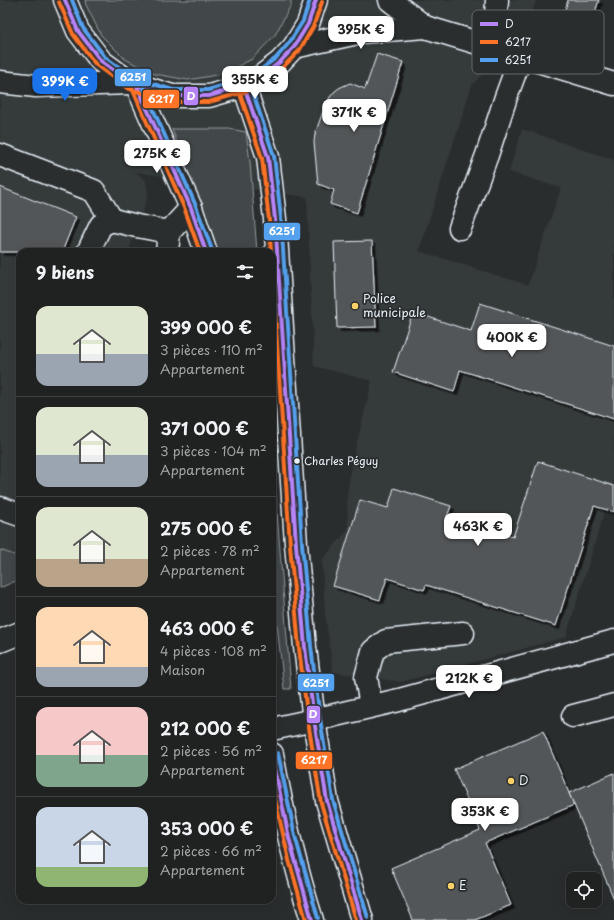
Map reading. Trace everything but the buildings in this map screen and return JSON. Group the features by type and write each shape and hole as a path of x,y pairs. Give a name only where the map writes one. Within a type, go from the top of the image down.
{"main road":[{"path":"65,0 78,31 101,61 134,84 172,96 209,96 244,86 263,76 280,62 294,47 308,24 316,0"},
{"path":"390,0 425,27 472,42"},
{"path":"496,10 497,0"},
{"path":"294,47 362,32 425,27"},
{"path":"460,228 487,155 514,74"},
{"path":"581,74 614,84"},
{"path":"0,82 36,86 134,84"},
{"path":"134,84 191,208 205,248"},
{"path":"244,86 265,144 271,173 296,544 305,647 314,720 327,801 362,920"},
{"path":"0,154 94,191 112,220"},
{"path":"90,248 101,225 112,220 137,226 168,242 191,208"},
{"path":"0,508 16,514"},
{"path":"371,706 366,677 373,651 386,642 463,633"},
{"path":"0,641 16,635"},
{"path":"276,729 399,700 614,641"},
{"path":"573,716 614,705"},
{"path":"276,778 300,881 312,920"}],"shaded area":[{"path":"0,0 536,0 533,10 472,10 472,74 482,74 472,85 419,251 528,285 561,188 509,172 522,129 614,160 614,480 566,637 401,682 333,672 325,612 322,560 348,530 347,496 351,467 372,381 314,366 307,197 135,172 146,180 148,196 131,248 16,248 16,556 0,550"},
{"path":"85,0 291,0 291,5 275,35 252,59 222,74 188,80 155,74 125,59 101,35"},
{"path":"172,129 230,129 246,132 250,162 257,248 217,248"},
{"path":"276,500 291,689 284,689 276,614"},
{"path":"0,550 16,556 16,581 0,588"}],"transit line":[{"name":"D","path":"65,0 78,31 101,61 131,83 172,96 209,96 244,86 263,75 280,62 294,47 308,24 316,0"},
{"name":"6251","path":"72,0 83,28 105,57 134,78 173,90 208,90 242,80 260,70 276,58 289,43 303,21 310,0"},
{"name":"6217","path":"59,2 73,34 96,65 127,88 171,102 209,102 247,91 266,80 284,66 299,51 313,27 322,2"},
{"name":"6251","path":"142,84 196,206 211,248"},
{"name":"6251","path":"250,84 274,156 281,218 302,544 311,646 320,719 333,800 368,918"},
{"name":"D","path":"137,86 191,208 205,248"},
{"name":"D","path":"244,86 268,157 275,219 296,544 305,647 314,720 327,801 362,920"},
{"name":"6217","path":"132,88 185,210 199,248"},
{"name":"6217","path":"238,88 262,158 271,248"},
{"name":"6217","path":"276,328 290,545 299,648 308,721 321,803 356,920"},
{"name":"6251","path":"278,753 295,836 318,918"},
{"name":"D","path":"276,774 289,838 312,920"},
{"name":"6217","path":"276,803 289,860 306,920"}],"place":[{"name":"Police municipale","path":"355,306"},
{"name":"Charles Péguy","path":"297,461"},
{"name":"D","path":"511,781"},
{"name":"E","path":"451,886"}]}
